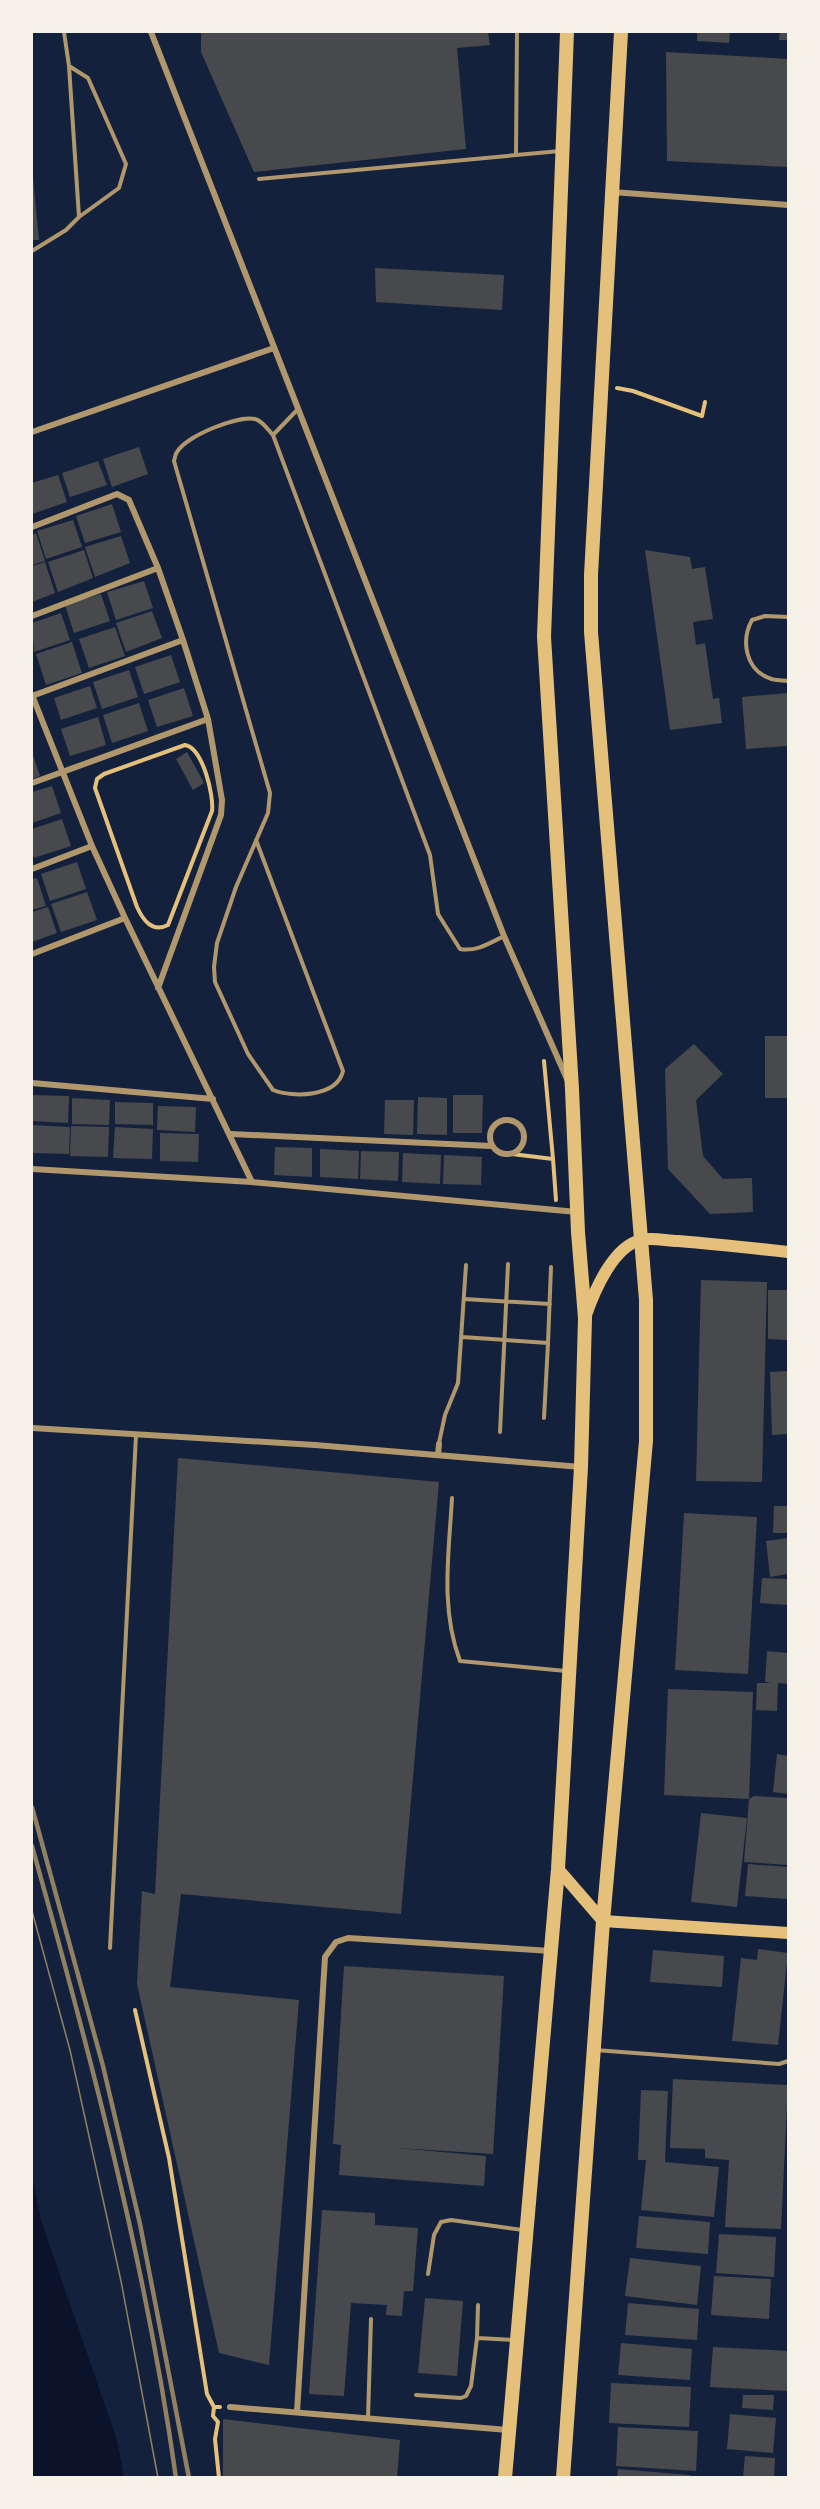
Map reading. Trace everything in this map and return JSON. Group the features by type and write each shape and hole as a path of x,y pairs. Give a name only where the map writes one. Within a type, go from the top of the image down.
{"highway":[{"path":"505,2478 558,1869 581,1467 585,1318 544,637 567,32"},
{"path":"563,2478 603,1921 646,1441 646,1300 591,632 591,575 621,32"}],"main road":[{"path":"585,1318 595,1287 612,1263 621,1253 641,1240 704,1243 789,1252"},
{"path":"558,1869 603,1921 789,1933"}],"street":[{"path":"151,32 504,936 572,1089"},
{"path":"612,192 789,205"},
{"path":"32,432 274,348"},
{"path":"32,527 117,494 122,494 129,500 158,568 208,719 222,800 221,815 158,988"},
{"path":"32,616 158,568"},
{"path":"183,640 32,696 92,846 252,1182"},
{"path":"32,783 208,719"},
{"path":"32,869 92,846"},
{"path":"32,954 125,918"},
{"path":"32,1083 213,1100"},
{"path":"231,1134 491,1146 500,1153 512,1154 524,1142 523,1131 516,1122 505,1120 494,1125 489,1135 491,1146"},
{"path":"32,1169 252,1182 577,1212"},
{"path":"32,1428 315,1444 581,1467"},
{"path":"438,1455 439,1444"},
{"path":"297,2412 325,1957 336,1942 348,1938 551,1951"},
{"path":"230,2407 508,2430"}],"lane":[{"path":"64,32 69,66 79,217"},
{"path":"516,154 517,32"},
{"path":"32,251 57,236 119,188 126,164 88,78 69,66"},
{"path":"259,178 562,151"},
{"path":"273,435 298,409"},
{"path":"256,840 343,1071 336,1085 318,1092 296,1095 273,1090 248,1054 215,982 217,943 236,887 256,840 268,813 270,793 174,461 177,451 202,432 239,420 256,419 273,435 430,855 438,914 460,949 468,951 504,936"},
{"path":"789,617 765,616 752,620 745,632 746,652 754,669 769,679 789,681"},
{"path":"500,1432 508,1264"},
{"path":"439,1444 445,1415 458,1383 466,1265"},
{"path":"544,1418 551,1267"},
{"path":"464,1299 550,1304"},
{"path":"462,1337 548,1342"},
{"path":"110,1948 136,1435"},
{"path":"452,1497 446,1603 452,1641 460,1661 569,1671"},
{"path":"595,2050 779,2064 789,2061"},
{"path":"428,2274 434,2235 441,2222 450,2220 526,2230"},
{"path":"416,2395 461,2398 466,2396 471,2386 477,2338 478,2305"},
{"path":"368,2418 371,2319"},
{"path":"477,2338 516,2341"}],"path":[{"path":"601,385 633,391 702,416 705,402"},
{"path":"185,745 198,752 213,804 168,924 161,928 153,927 142,918 95,788 97,779 104,774 185,745"},
{"path":"543,1053 556,1210"},
{"path":"512,1154 553,1159"},
{"path":"135,2010 170,2158 207,2394 214,2407 213,2416 218,2422 215,2439 219,2478"},
{"path":"214,2407 230,2407"}],"water":[{"path":"32,2176 41,2220 117,2440 124,2477 32,2477"}],"building":[{"path":"201,32 488,32 490,45 457,48 466,149 254,172 201,52"},
{"path":"697,32 730,32 729,43 697,41"},
{"path":"780,32 788,32 788,40 779,40"},
{"path":"666,52 788,59 788,167 667,161"},
{"path":"32,167 39,240 32,240"},
{"path":"375,268 504,275 502,310 376,302"},
{"path":"139,447 148,474 112,487 103,459"},
{"path":"98,461 107,485 70,497 62,473"},
{"path":"58,475 67,502 32,514 32,483"},
{"path":"112,504 121,532 85,543 76,516"},
{"path":"73,520 82,547 46,559 37,531"},
{"path":"36,533 45,561 32,565 32,535"},
{"path":"121,536 130,563 95,577 85,547"},
{"path":"84,550 93,578 58,592 48,562"},
{"path":"645,550 690,557 692,569 705,567 713,619 693,622 696,645 705,643 713,699 719,698 722,723 670,730"},
{"path":"45,562 55,593 32,602 32,566"},
{"path":"144,581 153,608 116,620 107,592"},
{"path":"101,594 110,621 74,633 65,605"},
{"path":"152,611 162,638 126,652 116,623"},
{"path":"61,613 70,640 34,652 32,623"},
{"path":"115,627 125,656 89,668 79,639"},
{"path":"72,642 82,673 46,685 36,654"},
{"path":"171,655 180,682 144,694 135,667"},
{"path":"129,670 138,697 102,709 93,682"},
{"path":"90,686 97,708 61,720 54,698"},
{"path":"184,688 193,716 157,727 148,700"},
{"path":"788,693 788,746 746,749 742,697"},
{"path":"139,703 148,731 112,743 103,715"},
{"path":"98,717 106,745 70,756 61,729"},
{"path":"32,752 40,776 32,779"},
{"path":"187,752 204,783 193,790 176,759"},
{"path":"52,786 61,813 32,823 32,792"},
{"path":"62,819 71,846 34,858 32,829"},
{"path":"77,862 86,889 50,901 41,874"},
{"path":"37,878 46,906 32,910 32,879"},
{"path":"87,892 97,920 61,932 51,904"},
{"path":"48,907 57,933 32,942 32,912"},
{"path":"765,1036 788,1036 788,1098 765,1098"},
{"path":"694,1044 723,1074 696,1100 703,1156 723,1179 752,1178 753,1212 710,1214 668,1169 665,1069"},
{"path":"32,1095 69,1096 68,1123 32,1121"},
{"path":"453,1095 483,1095 482,1133 453,1133"},
{"path":"418,1097 447,1098 447,1135 417,1134"},
{"path":"72,1098 110,1100 109,1125 72,1124"},
{"path":"385,1100 414,1100 413,1135 384,1134"},
{"path":"115,1102 153,1103 153,1125 115,1124"},
{"path":"158,1106 196,1107 195,1132 157,1130"},
{"path":"32,1125 70,1127 69,1154 32,1153"},
{"path":"71,1126 109,1127 108,1157 70,1156"},
{"path":"115,1127 153,1129 152,1159 113,1158"},
{"path":"160,1133 199,1134 198,1162 160,1161"},
{"path":"275,1147 312,1148 312,1177 274,1175"},
{"path":"320,1149 359,1151 358,1179 320,1177"},
{"path":"361,1151 399,1152 398,1181 360,1179"},
{"path":"403,1153 441,1155 440,1184 402,1182"},
{"path":"444,1155 482,1157 481,1185 443,1184"},
{"path":"701,1280 767,1282 762,1482 696,1481"},
{"path":"768,1290 788,1290 788,1340 768,1339"},
{"path":"788,1371 788,1434 772,1435 770,1372"},
{"path":"178,1458 439,1482 401,1914 181,1894 170,1987 299,2000 269,2365 219,2353 137,1984 142,1891 155,1894"},
{"path":"774,1506 788,1506 788,1533 773,1533"},
{"path":"684,1513 757,1517 748,1674 675,1670"},
{"path":"788,1538 788,1574 770,1577 766,1541"},
{"path":"762,1578 788,1579 788,1605 760,1603"},
{"path":"767,1651 788,1653 788,1684 778,1683 777,1711 756,1710 757,1683 772,1683 765,1682"},
{"path":"668,1689 753,1692 749,1799 664,1795"},
{"path":"777,1754 788,1756 788,1794 773,1792"},
{"path":"754,1796 788,1798 788,1865 744,1862 749,1799"},
{"path":"701,1813 747,1818 737,1907 691,1902"},
{"path":"748,1864 788,1867 788,1899 745,1896"},
{"path":"758,1949 788,1953 778,2045 732,2041 741,1958 757,1960"},
{"path":"653,1950 724,1956 722,1987 650,1982"},
{"path":"344,1966 504,1976 493,2154 397,2148 486,2156 484,2186 339,2175 341,2145 333,2144"},
{"path":"673,2079 788,2085 781,2229 725,2227 729,2160 705,2158 705,2149 670,2148"},
{"path":"641,2090 668,2091 665,2162 719,2167 714,2217 641,2210 646,2160 638,2160"},
{"path":"322,2210 375,2213 375,2225 418,2228 413,2291 404,2291 402,2316 386,2315 387,2305 351,2303 344,2396 309,2394"},
{"path":"639,2216 710,2222 708,2254 636,2248"},
{"path":"719,2234 776,2237 774,2277 716,2273"},
{"path":"630,2258 701,2266 697,2305 625,2296"},
{"path":"714,2276 771,2279 769,2319 711,2315"},
{"path":"425,2298 463,2301 457,2376 418,2373"},
{"path":"628,2303 699,2309 697,2340 625,2335"},
{"path":"621,2343 692,2349 690,2380 618,2375"},
{"path":"713,2347 788,2351 788,2391 710,2387"},
{"path":"611,2383 691,2387 689,2427 609,2423"},
{"path":"743,2395 774,2395 773,2410 742,2408"},
{"path":"730,2414 776,2418 773,2453 727,2449"},
{"path":"223,2419 400,2440 397,2478 223,2478"},
{"path":"618,2427 698,2431 696,2471 616,2466"},
{"path":"745,2456 775,2458 774,2478 743,2478"},
{"path":"618,2469 690,2475 689,2478 617,2478"}],"tram line":[{"path":"32,1911 70,2050 121,2281 158,2478"}],"railway":[{"path":"32,1807 103,2066 140,2224 189,2478"},
{"path":"32,1846 115,2159 149,2318 176,2478"}]}
